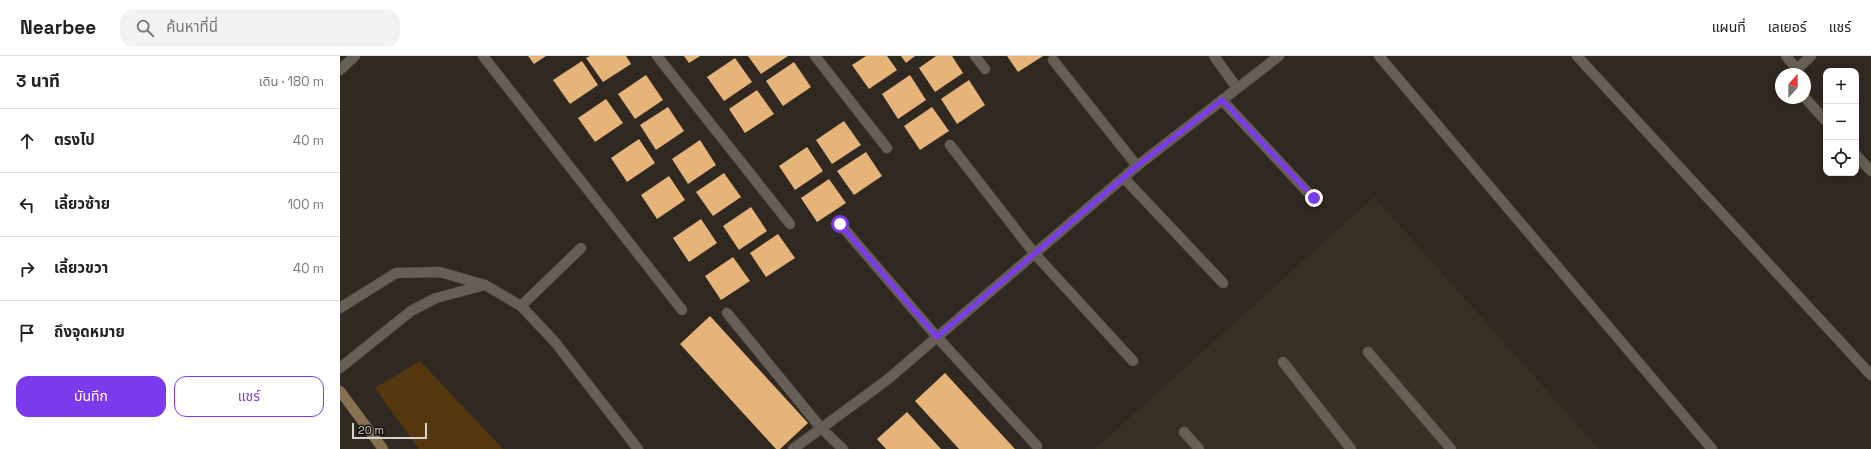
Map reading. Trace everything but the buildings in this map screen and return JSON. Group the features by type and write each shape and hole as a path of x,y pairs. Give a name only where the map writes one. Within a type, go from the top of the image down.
{"main road":[{"path":"340,390 383,449"}],"street":[{"path":"340,70 355,56"},
{"path":"483,56 682,310"},
{"path":"657,56 790,224"},
{"path":"815,56 887,148"},
{"path":"975,56 985,69"},
{"path":"1214,56 1237,88"},
{"path":"793,449 887,380 1137,166 1279,56"},
{"path":"1379,56 1712,449"},
{"path":"1578,56 1871,375"},
{"path":"1786,56 1794,68"},
{"path":"1800,68 1811,56"},
{"path":"1053,60 1137,166"},
{"path":"1222,100 1314,198"},
{"path":"1810,104 1823,118"},
{"path":"950,145 1034,253 1133,361"},
{"path":"1859,158 1871,171"},
{"path":"1124,178 1223,283"},
{"path":"840,224 937,337 1037,446"},
{"path":"521,306 581,248"},
{"path":"340,308 396,273 440,272 485,285 521,306 555,342 638,449"},
{"path":"340,368 411,311 436,298 485,285"},
{"path":"726,313 821,428 843,449"},
{"path":"1368,352 1451,449"},
{"path":"1283,362 1351,449"},
{"path":"1184,432 1200,449"}],"shaded area":[{"path":"1374,197 1599,449 1095,449"},
{"path":"420,361 503,449 419,449 375,388"}],"route":[{"path":"840,224 937,337 1137,166 1222,100 1314,198"}]}
